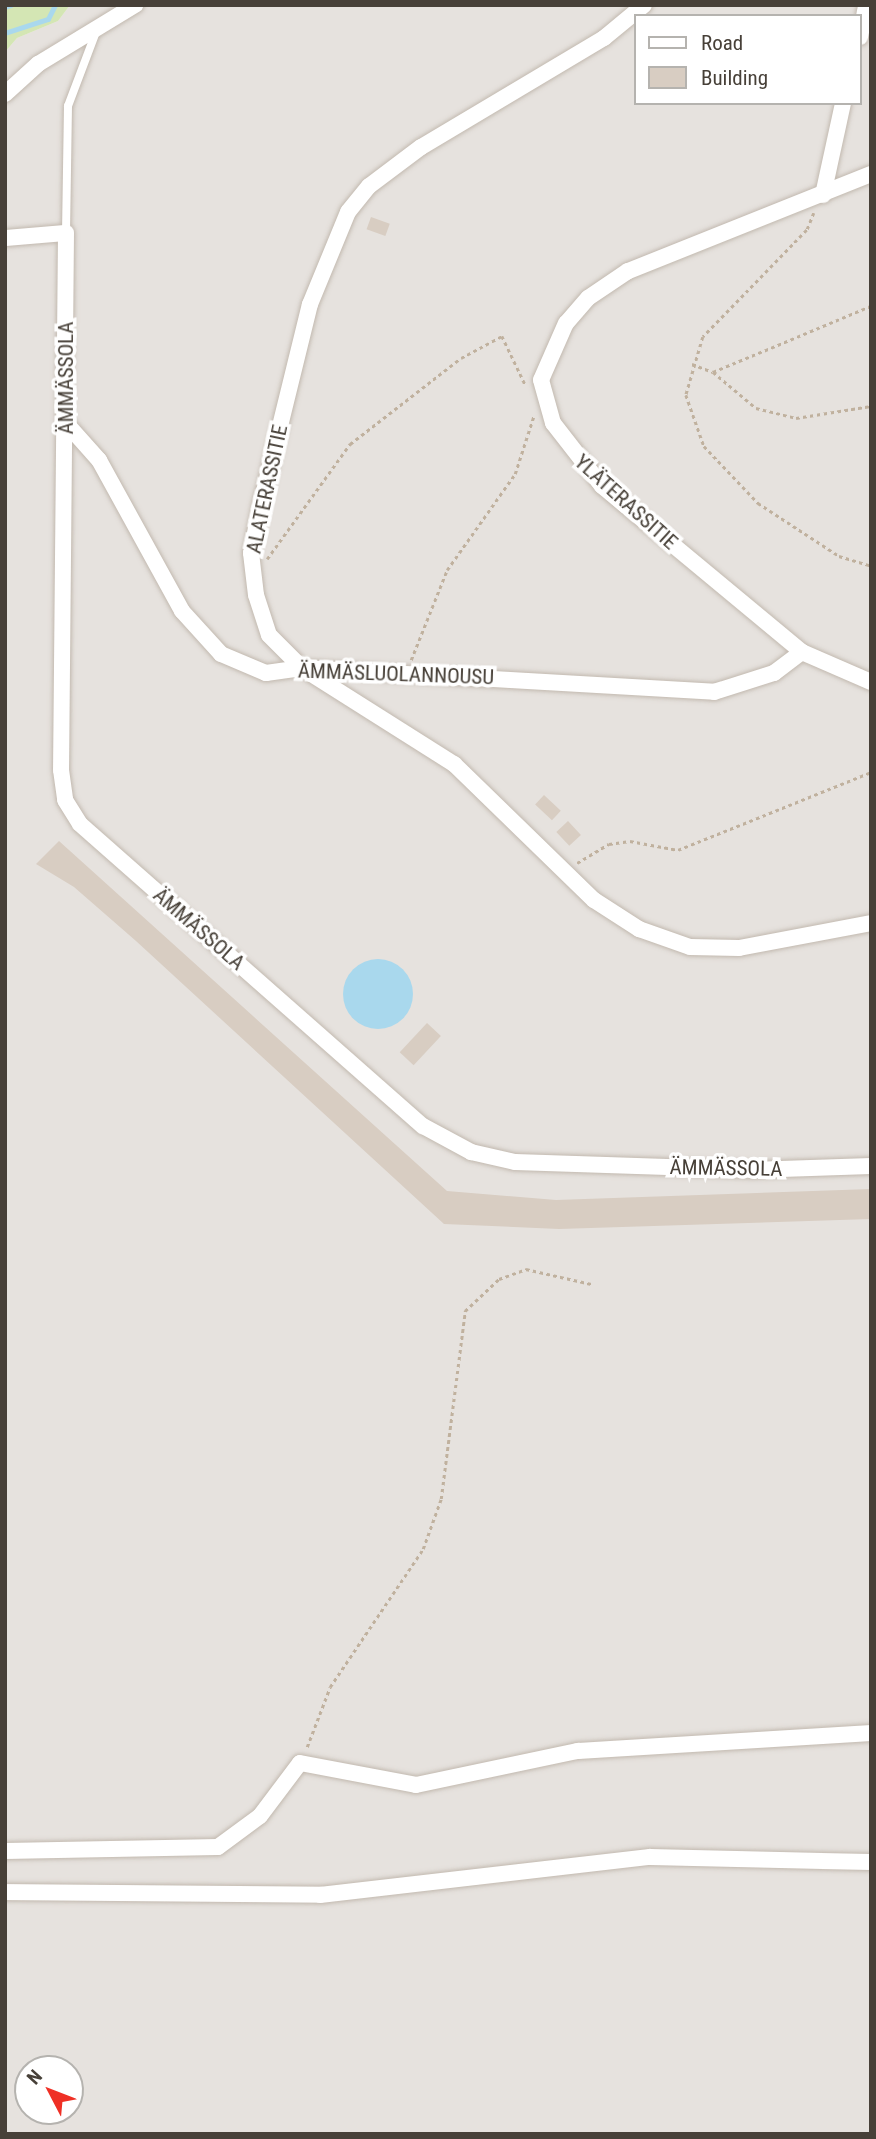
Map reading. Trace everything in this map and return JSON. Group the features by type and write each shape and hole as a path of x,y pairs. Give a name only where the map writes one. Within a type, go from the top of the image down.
{"street":[{"path":"5,94 38,64 135,5"},
{"name":"ALATERASSITIE","path":"644,5 604,38 421,147 369,186 348,212 310,304 261,503 251,553 254,576 269,635 302,668 454,764 564,871 639,929 690,947 739,948 871,923"},
{"path":"862,26 866,5"},
{"path":"823,194 843,105"},
{"path":"537,397 553,345 588,298 628,271 871,174"},
{"path":"5,238 66,233"},
{"name":"ÄMMÄSSOLA","path":"66,233 61,770 65,800 79,824 423,1126 471,1152 515,1162 751,1170 871,1166"},
{"name":"YLÄTERASSITIE","path":"537,397 570,452 602,486 802,652 871,682"},
{"name":"ÄMMÄSLUOLANNOUSU","path":"66,423 99,460 182,611 221,654 266,673 302,668 714,692 774,673 802,652"},
{"path":"5,1851 218,1847 260,1816 300,1763 416,1785 578,1751 871,1733"},
{"path":"5,1892 320,1895 650,1857 871,1862"}],"lane":[{"path":"66,233 68,106 100,26"}],"path":[{"path":"823,194 807,230 718,320 692,364 686,395 694,423 726,471 758,503 839,556 871,566"},
{"path":"713,372 871,306"},
{"path":"254,576 350,444 461,358 502,337 537,397 515,474 447,570 406,673"},
{"path":"692,364 713,372 756,408 796,418 871,406"},
{"path":"564,871 609,844 630,841 678,850 871,772"},
{"path":"300,1763 330,1687 423,1549 441,1499 465,1311 499,1279 526,1269 591,1284"}],"shaded area":[{"path":"70,5 871,5 871,2134 5,2134 5,52 17,38 58,21"}],"green space":[{"path":"5,5 70,5 58,21 17,38 5,52"}],"water":[{"path":"385,959 398,965 407,974 411,980 411,1008 403,1019 392,1027 371,1029 353,1019 345,1008 343,987 353,969 364,961"}],"building":[{"path":"371,217 390,224 385,236 367,229"},
{"path":"544,795 561,811 552,820 535,805"},
{"path":"568,821 581,835 569,846 556,832"},
{"path":"59,841 447,1191 556,1200 871,1189 871,1219 559,1229 444,1224 136,941 74,887 36,864"},
{"path":"427,1023 441,1036 414,1065 400,1052"}],"waterway":[{"path":"5,7 11,5"},
{"path":"5,33 48,19 55,5"}]}
